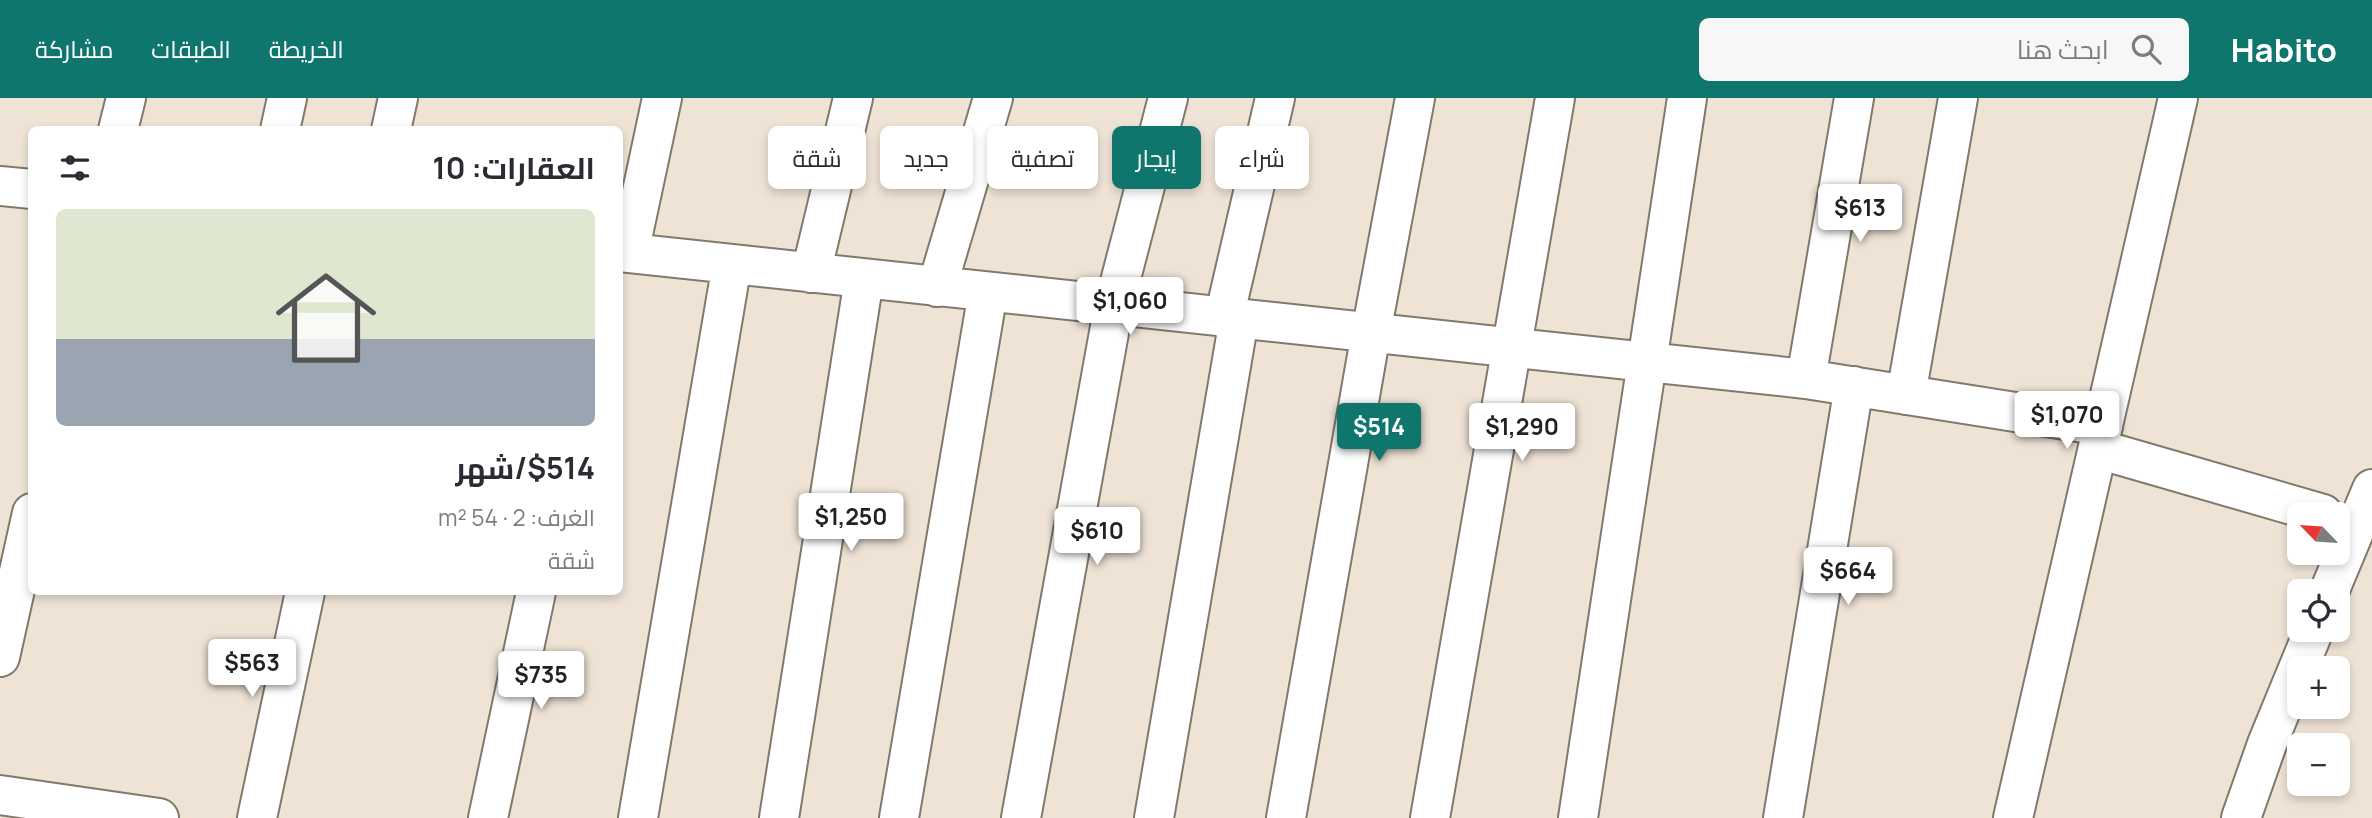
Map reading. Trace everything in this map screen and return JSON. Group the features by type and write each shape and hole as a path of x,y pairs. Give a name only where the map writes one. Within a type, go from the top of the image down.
{"street":[{"path":"119,126 126,98"},
{"path":"281,126 287,98"},
{"path":"392,126 398,98"},
{"path":"662,98 624,253 1854,386 2101,438 2289,502"},
{"path":"811,273 853,98"},
{"path":"937,287 993,98"},
{"path":"1021,818 1114,305 1168,98"},
{"path":"1154,818 1231,318 1275,98"},
{"path":"1286,818 1415,98"},
{"path":"1430,818 1555,98"},
{"path":"1578,818 1686,98"},
{"path":"1807,379 1854,98"},
{"path":"1906,395 1958,98"},
{"path":"2013,818 2178,98"},
{"path":"0,186 28,189"},
{"path":"638,818 732,264"},
{"path":"779,818 864,279"},
{"path":"899,818 988,292"},
{"path":"1783,818 1854,386"},
{"path":"2350,509 2372,489"},
{"path":"0,657 28,531"},
{"path":"257,818 304,595"},
{"path":"488,818 535,595"},
{"path":"2241,818 2267,744 2309,642"},
{"path":"14,804 159,818"}]}
